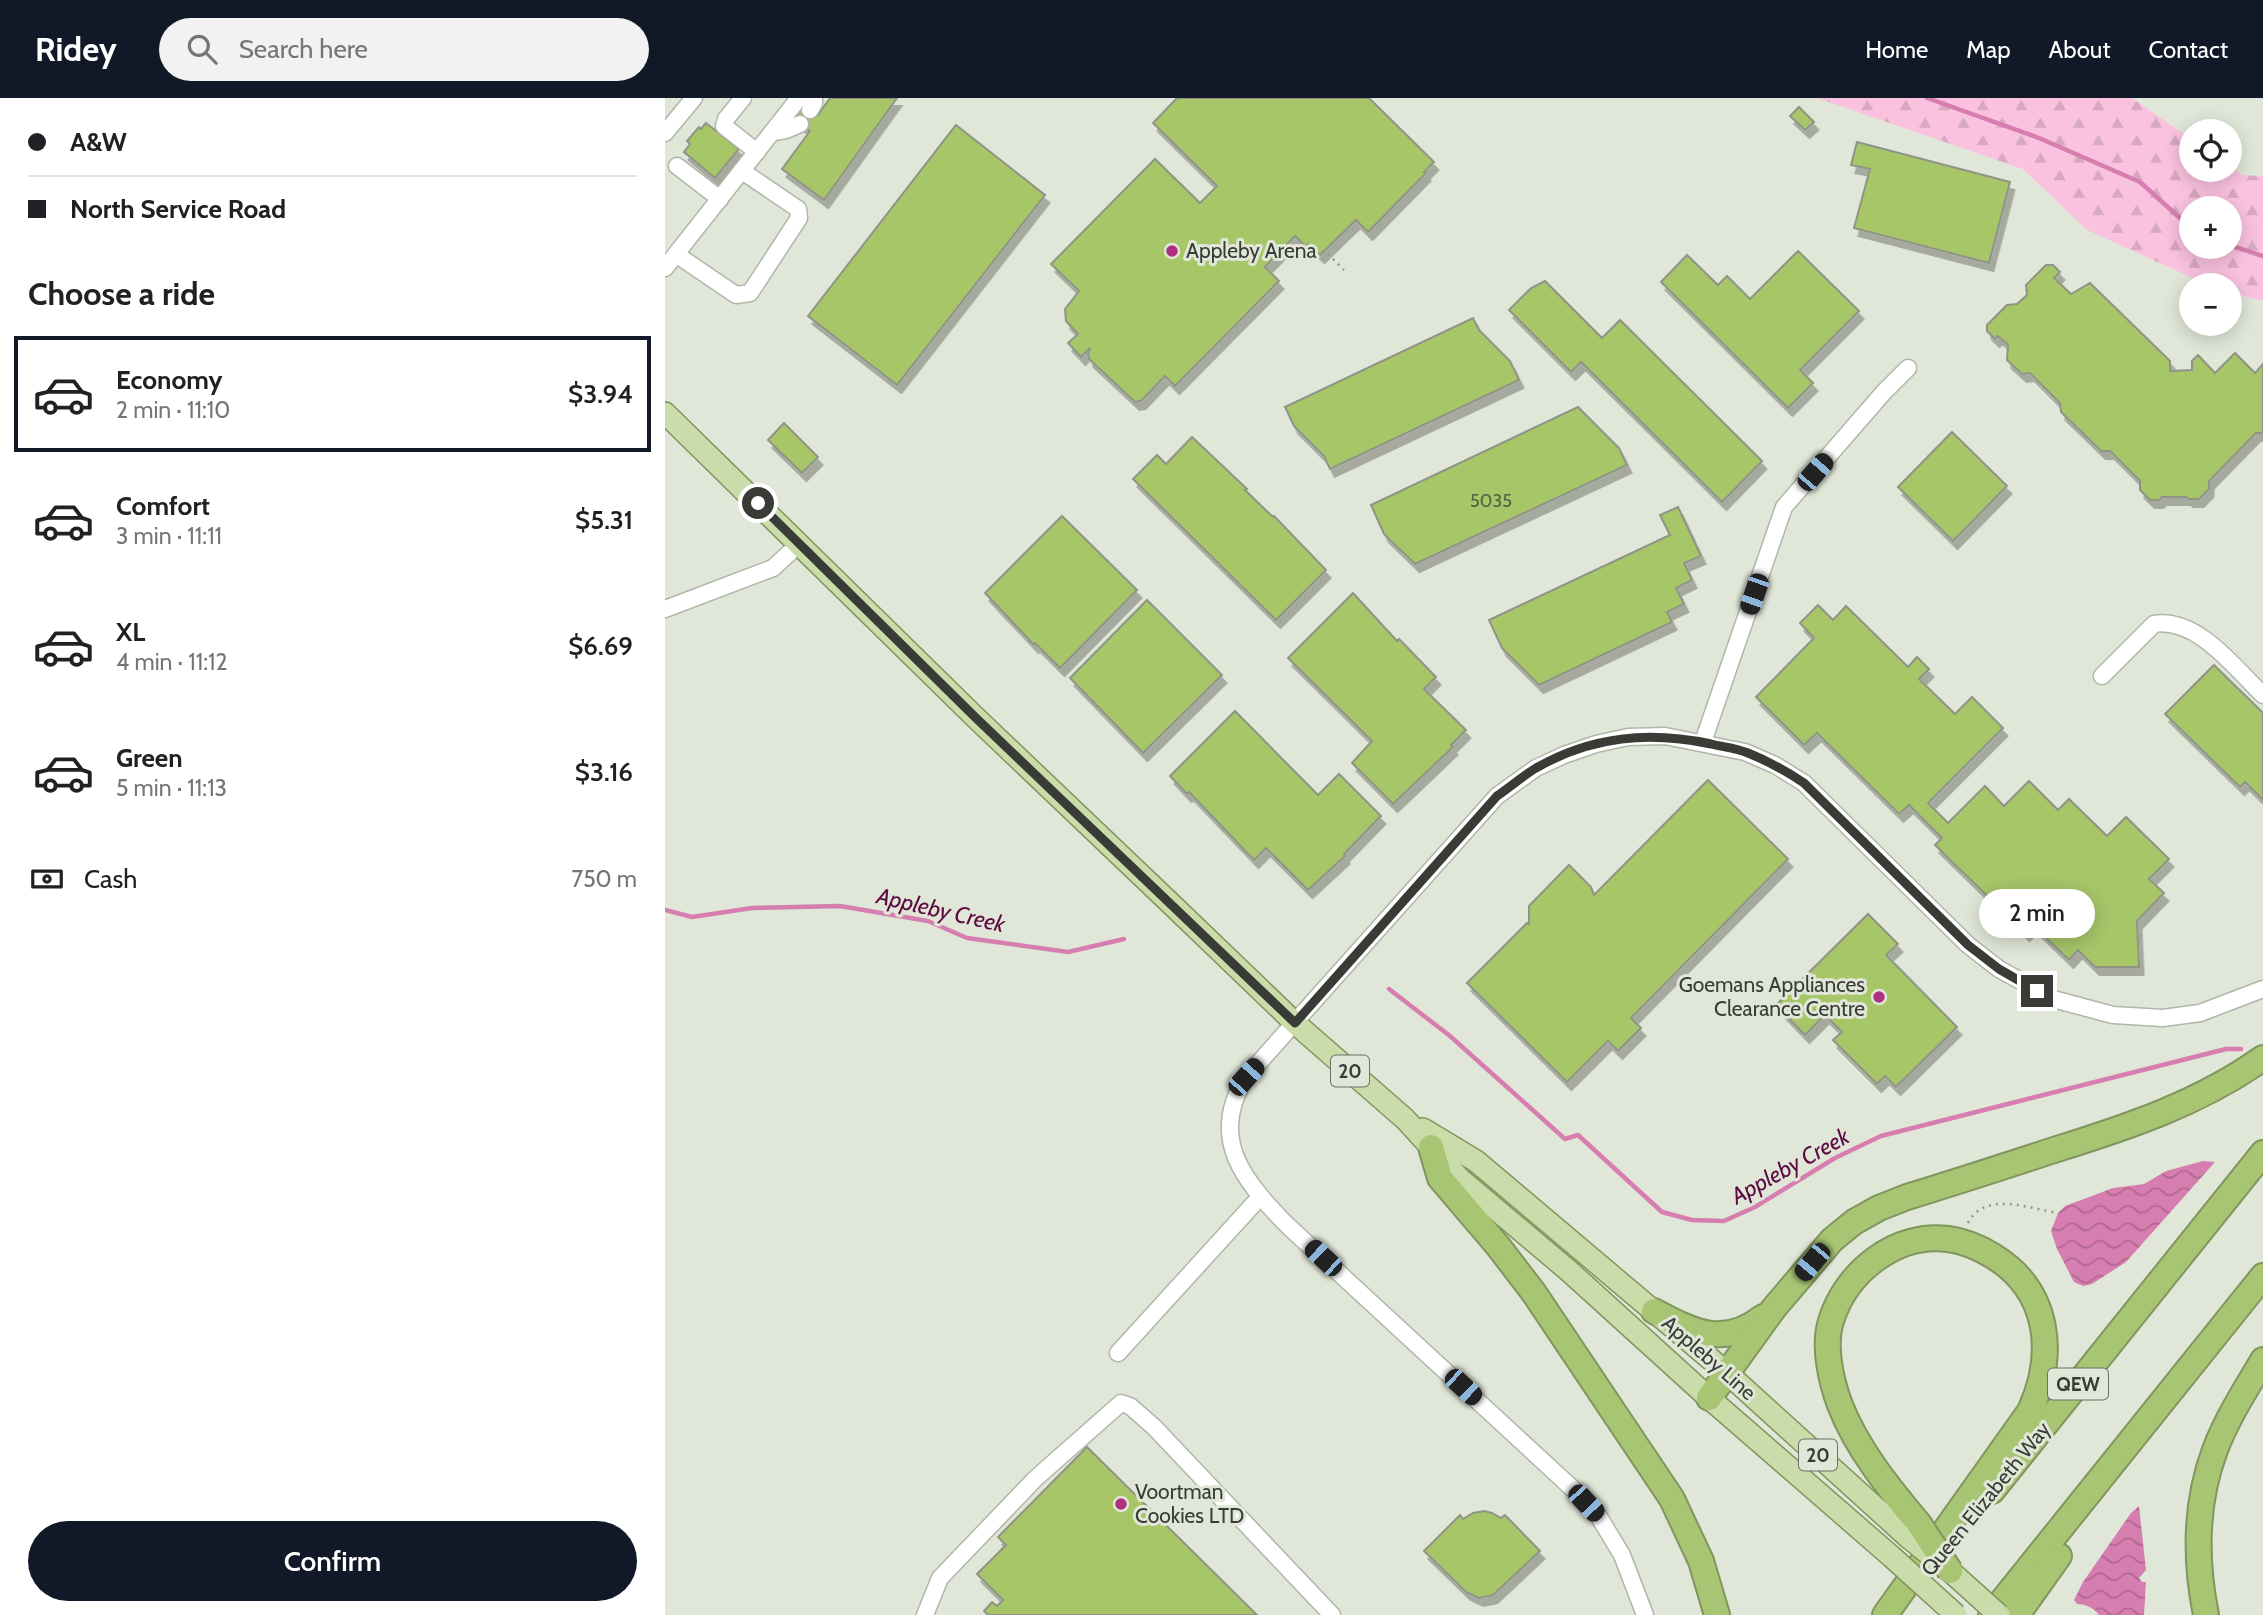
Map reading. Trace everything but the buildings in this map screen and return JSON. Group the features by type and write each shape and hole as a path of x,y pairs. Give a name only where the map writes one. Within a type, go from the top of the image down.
{"highway":[{"path":"1709,1398 1774,1308 1832,1240 1854,1222 1879,1208 2147,1119 2187,1102 2242,1073 2263,1058"},
{"path":"1431,1147 1440,1178 1534,1293 1672,1499 1701,1562 1717,1615"},
{"name":"Queen Elizabeth Way","path":"1892,1615 2263,1153"},
{"path":"1885,1615 2030,1411 2044,1372 2045,1334 2041,1317 2026,1286 2015,1272 1999,1260 1984,1251 1948,1239 1909,1242 1882,1255 1855,1278 1840,1297 1830,1322 1828,1341 1836,1393 1845,1418 1914,1530 1950,1571"},
{"path":"1991,1615 2263,1276"},
{"path":"1654,1311 1684,1327 1717,1335 1730,1334 1751,1326 1774,1308"},
{"path":"2206,1615 2199,1583 2198,1544 2200,1509 2207,1477 2215,1450 2234,1409 2263,1360"},
{"path":"2017,1615 2074,1533 2107,1470"}],"main road":[{"name":"Appleby Line","path":"665,413 976,718 1295,1023 1405,1119 1459,1179 1569,1271 1956,1615"},
{"name":"Appleby Line","path":"1405,1119 1476,1161 1914,1530"},
{"path":"1950,1571 1999,1615"}],"street":[{"path":"665,133 694,98"},
{"path":"743,98 726,119 724,126 757,152"},
{"path":"665,268 773,131 808,102"},
{"path":"773,131 786,131 800,124"},
{"path":"677,166 720,199"},
{"path":"677,255 736,295 750,293 799,218 798,209 742,171"},
{"path":"1703,742 1784,507 1884,392 1908,369"},
{"path":"665,609 773,568 799,544"},
{"path":"2102,676 2154,624 2164,622 2181,626 2202,637 2263,695"},
{"path":"1644,1615 1622,1555 1599,1517 1573,1489 1260,1197 1237,1165 1229,1129 1230,1111 1236,1092 1246,1077 1497,796 1536,768 1596,744 1629,737 1665,736 1745,752 1775,765 1804,783 1968,945 1999,969 2053,999 2113,1015 2163,1018 2200,1013 2263,989"},
{"path":"1118,1353 1260,1197"},
{"path":"925,1615 940,1578 1036,1478 1121,1403 1130,1406 1153,1427 1332,1615"}],"path":[{"path":"1328,254 1344,270"},
{"path":"1961,1242 1973,1214 1985,1206 2013,1205 2058,1213"}],"green space":[{"path":"1817,98 2132,98 2179,131 2179,182 2242,182 2242,175 2263,176 2263,301 2242,295 2242,273 2182,273 2087,230 2023,169"}],"water":[{"path":"2203,1161 2215,1162 2126,1262 2092,1284 2083,1286 2074,1282 2051,1231 2058,1213 2065,1206 2113,1188 2144,1184 2166,1171"},
{"path":"2139,1506 2146,1570 2139,1578 2146,1582 2144,1615 2099,1615 2092,1608 2077,1604 2074,1600 2083,1582 2131,1513"}],"waterway":[{"name":"Appleby Creek","path":"1927,98 2039,138 2140,182 2179,217"},
{"name":"Appleby Creek","path":"2242,249 2263,256"},
{"name":"Appleby Creek","path":"665,910 692,917 752,908 840,906 928,921 967,938 1068,952 1124,939"},
{"name":"Appleby Creek","path":"1389,989 1450,1036 1565,1139 1578,1135 1662,1212 1692,1220 1724,1221 1755,1207 1835,1158 1881,1136 2226,1049 2241,1049"}],"place":[{"name":"Appleby Arena","path":"1172,251"},
{"name":"Goemans Appliances Clearance Centre","path":"1879,997"},
{"name":"Voortman Cookies LTD","path":"1121,1504"}],"route":[{"path":"758,503 976,718 1295,1023 1497,796 1536,768 1564,755 1596,744 1647,736 1703,742 1745,752 1775,765 1804,783 1968,945 1999,969 2037,991"}]}
